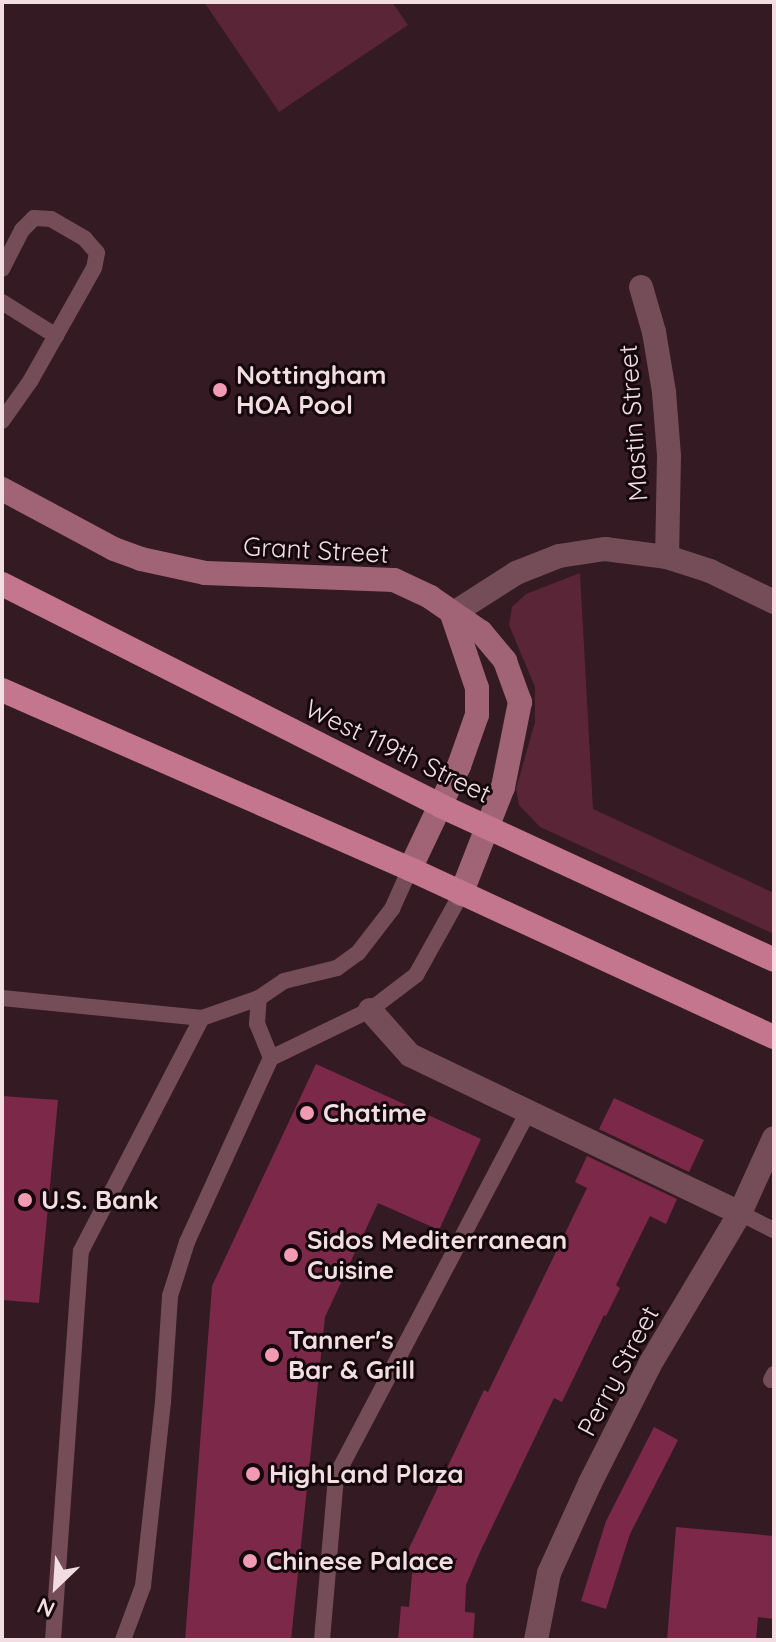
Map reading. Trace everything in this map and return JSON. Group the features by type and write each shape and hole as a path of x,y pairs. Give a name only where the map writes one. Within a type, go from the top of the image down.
{"main road":[{"name":"West 119th Street","path":"2,584 441,806 774,960"},
{"path":"2,690 410,869 774,1037"}],"street":[{"name":"Mastin Street","path":"641,287 654,332 664,392 669,456 667,557"},
{"name":"Grant Street","path":"2,489 114,549 141,559 205,573 394,580 430,597 452,614"},
{"path":"452,614 516,573 559,556 605,549 667,557 710,571 774,602"},
{"path":"410,869 441,806 477,715 477,688 452,614"},
{"path":"452,614 481,632 505,661 520,702 515,740 490,828 461,894"},
{"path":"370,1010 410,1055 527,1114 740,1213"},
{"name":"Perry Street","path":"536,1640 549,1573 590,1483 650,1364 740,1213 774,1138"}],"lane":[{"path":"2,269 22,230 34,218 51,219 85,239 97,253 94,268 56,336 2,421"},
{"path":"2,302 56,336"},
{"path":"2,998 202,1018 259,998 284,981 337,968 358,953 392,909 410,869"},
{"path":"123,1640 143,1586 163,1402 170,1296 187,1242 271,1058 370,1010 416,975 461,894"},
{"path":"259,998 257,1024 271,1058"},
{"path":"53,1640 81,1251 202,1018"},
{"path":"322,1640 336,1476 527,1114"},
{"path":"740,1213 774,1230"}],"shaded area":[{"path":"204,2 392,2 408,25 279,112"},
{"path":"580,573 593,809 774,893 774,934 540,827 519,805 516,789 535,722 535,687 509,625 512,607 526,594"}],"building":[{"name":"HighLand Plaza","path":"316,1064 481,1139 439,1230 378,1203 325,1317 291,1640 185,1640 212,1286"},
{"name":"U.S. Bank","path":"2,1096 58,1100 39,1303 2,1300"},
{"path":"614,1098 704,1140 689,1172 599,1129"},
{"path":"587,1156 677,1199 666,1224 650,1216 616,1285 620,1288 606,1316 562,1402 554,1398 480,1552 466,1585 465,1612 475,1613 473,1640 398,1640 401,1606 409,1607 413,1564 404,1559 484,1390 488,1392 587,1188 575,1182"},
{"path":"654,1427 678,1440 630,1534 606,1609 581,1601 606,1521"},
{"path":"676,1527 774,1536 774,1619 758,1617 756,1640 667,1640"}],"place":[{"name":"Nottingham HOA Pool","path":"220,390"},
{"name":"Chatime","path":"307,1113"},
{"name":"U.S. Bank","path":"25,1200"},
{"name":"Sidos Mediterranean Cuisine","path":"291,1255"},
{"name":"Tanner's Bar & Grill","path":"272,1355"},
{"name":"HighLand Plaza","path":"253,1474"},
{"name":"Chinese Palace","path":"250,1561"}]}
